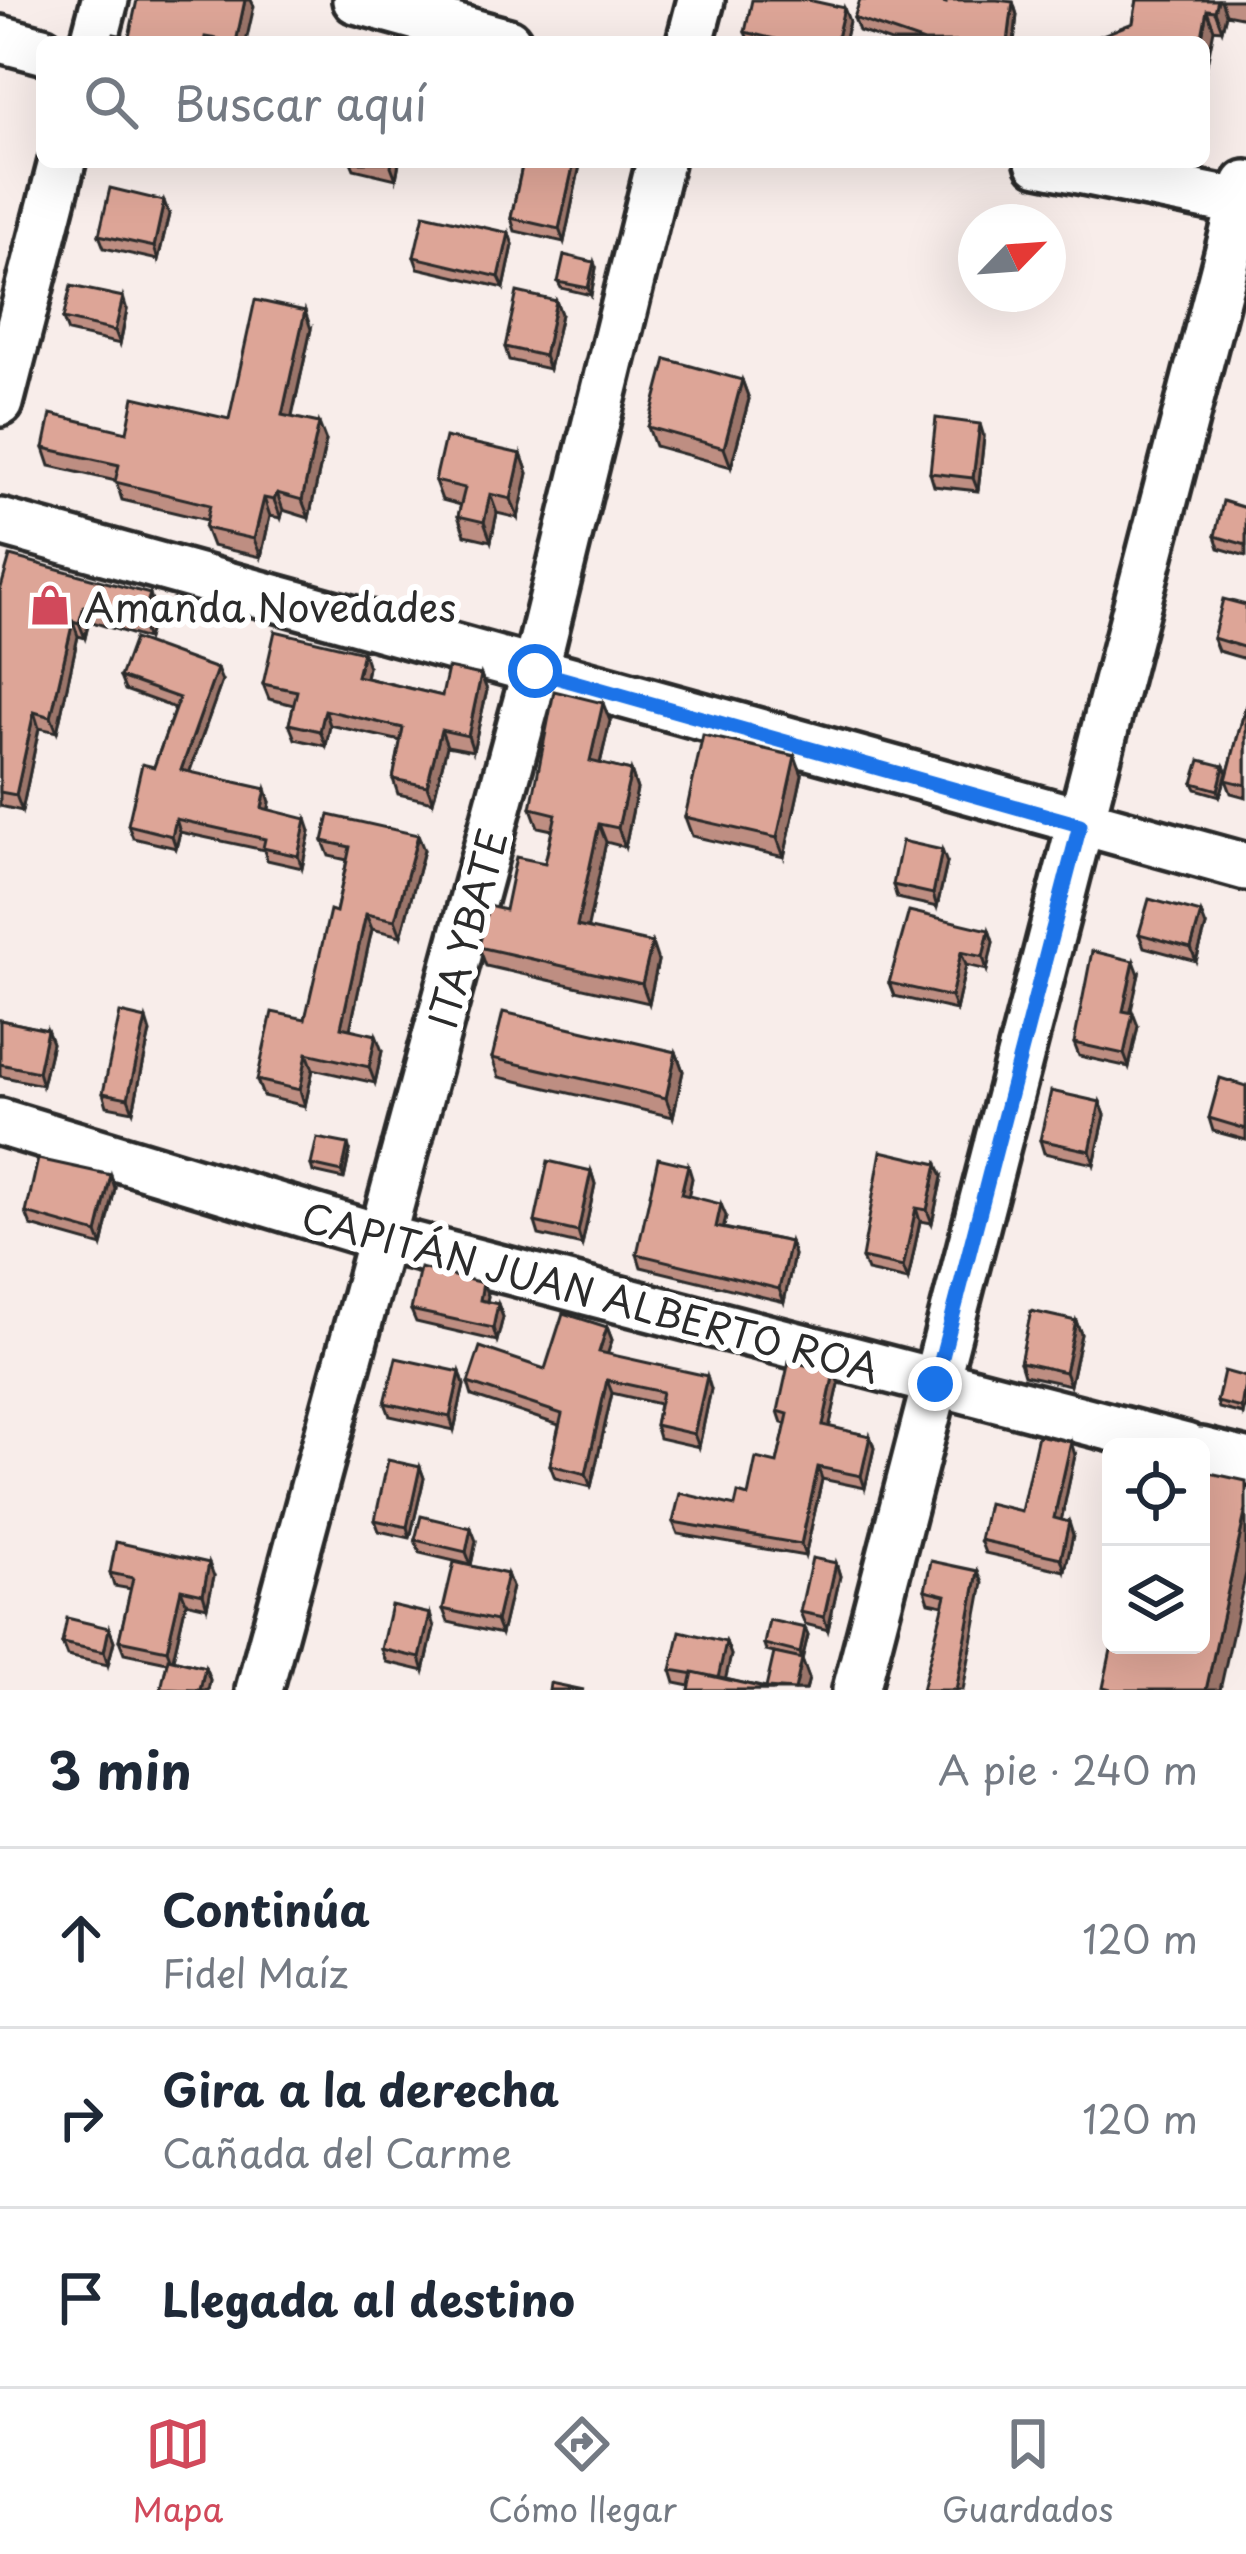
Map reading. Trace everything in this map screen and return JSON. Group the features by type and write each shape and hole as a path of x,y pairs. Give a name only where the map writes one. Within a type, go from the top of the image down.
{"street":[{"path":"96,36 105,0"},
{"path":"356,0 486,36"},
{"path":"692,36 701,0"},
{"path":"0,38 36,48"},
{"path":"0,403 60,168"},
{"name":"ITA YBATE","path":"259,1690 535,671 659,168"},
{"path":"856,1690 1080,825 1233,283 1244,193 1079,168"},
{"path":"0,522 1246,868"},
{"name":"CAPITÁN JUAN ALBERTO ROA","path":"0,1122 383,1238 1150,1438"},
{"path":"1210,1453 1246,1462"}],"building":[{"path":"137,0 245,0 237,36 129,36"},
{"path":"752,0 808,0 844,8 837,36 745,32"},
{"path":"860,0 1013,2 1009,36 906,36 854,18"},
{"path":"1137,0 1218,0 1215,11 1207,10 1202,36 1100,36 1133,23"},
{"path":"522,168 573,168 559,229 511,218"},
{"path":"110,188 164,201 154,247 99,235"},
{"path":"424,214 509,233 499,277 414,257"},
{"path":"564,255 594,262 588,288 558,282"},
{"path":"71,286 123,297 115,331 63,319"},
{"path":"517,292 556,301 544,356 505,347"},
{"path":"255,300 305,311 282,415 319,423 302,500 277,493 274,500 264,498 254,539 205,528 210,505 115,482 119,465 44,448 51,414 127,432 134,397 229,419"},
{"path":"666,359 742,380 724,448 648,427"},
{"path":"936,418 980,424 973,478 930,473"},
{"path":"445,437 521,454 511,499 490,494 484,522 458,516 465,488 435,481"},
{"path":"1223,501 1246,508 1246,545 1215,536"},
{"path":"10,556 150,594 141,623 84,606 79,623 73,621 51,717 34,712 16,795 0,792 0,591"},
{"path":"1223,599 1246,605 1246,648 1213,638"},
{"path":"275,631 363,652 357,676 442,696 448,668 481,675 468,736 441,730 427,786 393,779 403,728 325,710 320,731 289,724 297,691 263,684"},
{"path":"134,639 217,669 181,770 266,789 262,808 306,819 298,856 263,848 265,839 176,819 172,836 128,825 142,764 154,767 179,698 120,677"},
{"path":"554,691 603,703 590,761 631,771 618,828 599,824 577,926 652,943 642,984 479,947 488,906 505,910 516,857 545,863 556,814 531,808"},
{"path":"1246,705 1246,785 1226,780"},
{"path":"703,735 795,756 777,838 685,817"},
{"path":"1200,760 1224,766 1218,790 1193,783"},
{"path":"329,815 418,835 395,920 366,914 341,1027 376,1035 369,1067 307,1053 300,1090 257,1080 272,1012 305,1019 330,910 336,912 350,847 323,841"},
{"path":"902,841 942,850 933,894 893,885"},
{"path":"1149,899 1201,913 1191,948 1139,934"},
{"path":"909,911 989,930 983,957 961,952 951,997 889,983"},
{"path":"1092,951 1134,961 1123,1011 1133,1013 1124,1054 1074,1043"},
{"path":"503,1012 676,1052 666,1098 492,1058"},
{"path":"120,1013 146,1019 128,1098 103,1093"},
{"path":"0,1020 47,1030 38,1072 0,1064"},
{"path":"1220,1078 1246,1086 1246,1129 1209,1118"},
{"path":"1051,1091 1100,1102 1090,1151 1040,1140"},
{"path":"317,1138 348,1144 342,1172 311,1165"},
{"path":"881,1151 937,1164 927,1210 916,1208 903,1267 862,1258"},
{"path":"658,1158 688,1165 681,1194 721,1204 716,1227 790,1242 779,1289 637,1254"},
{"path":"38,1159 111,1175 97,1233 26,1213"},
{"path":"548,1161 591,1171 578,1232 535,1222"},
{"path":"420,1268 483,1283 480,1300 498,1304 493,1328 411,1310"},
{"path":"1031,1311 1076,1321 1065,1372 1020,1362"},
{"path":"563,1313 607,1327 599,1352 707,1376 694,1434 655,1425 662,1392 607,1380 586,1474 550,1465 562,1414 468,1383 480,1347 545,1369"},
{"path":"396,1358 460,1372 450,1417 385,1403"},
{"path":"789,1361 834,1372 823,1425 870,1436 861,1476 818,1467 801,1544 673,1522 680,1493 735,1506 738,1493 748,1496 756,1458 777,1463 788,1414 778,1411"},
{"path":"1224,1371 1246,1377 1241,1408 1217,1402"},
{"path":"1038,1435 1071,1442 1054,1518 1069,1522 1061,1558 980,1540 988,1503 1021,1511"},
{"path":"388,1460 420,1467 407,1527 375,1520"},
{"path":"1210,1473 1246,1481 1246,1509 1206,1690 1103,1688 1110,1654 1210,1654"},
{"path":"421,1516 471,1528 466,1552 415,1540"},
{"path":"116,1542 209,1563 203,1594 181,1589 167,1650 119,1640 133,1578 110,1573"},
{"path":"812,1558 836,1563 824,1617 800,1612"},
{"path":"931,1561 978,1571 956,1690 922,1690 946,1595 925,1590"},
{"path":"454,1562 507,1574 496,1621 443,1609"},
{"path":"391,1605 430,1614 420,1658 381,1649"},
{"path":"67,1618 109,1628 104,1652 62,1643"},
{"path":"769,1620 805,1628 800,1653 764,1644"},
{"path":"680,1631 726,1642 718,1678 671,1670"},
{"path":"774,1653 802,1659 795,1690 766,1688"},
{"path":"168,1658 205,1667 200,1690 161,1689"},
{"path":"693,1672 773,1690 689,1690"},
{"path":"550,1683 584,1690 549,1690"}],"place":[{"name":"Amanda Novedades","path":"50,605"}],"route":[{"path":"535,671 1080,825 935,1384"}]}
